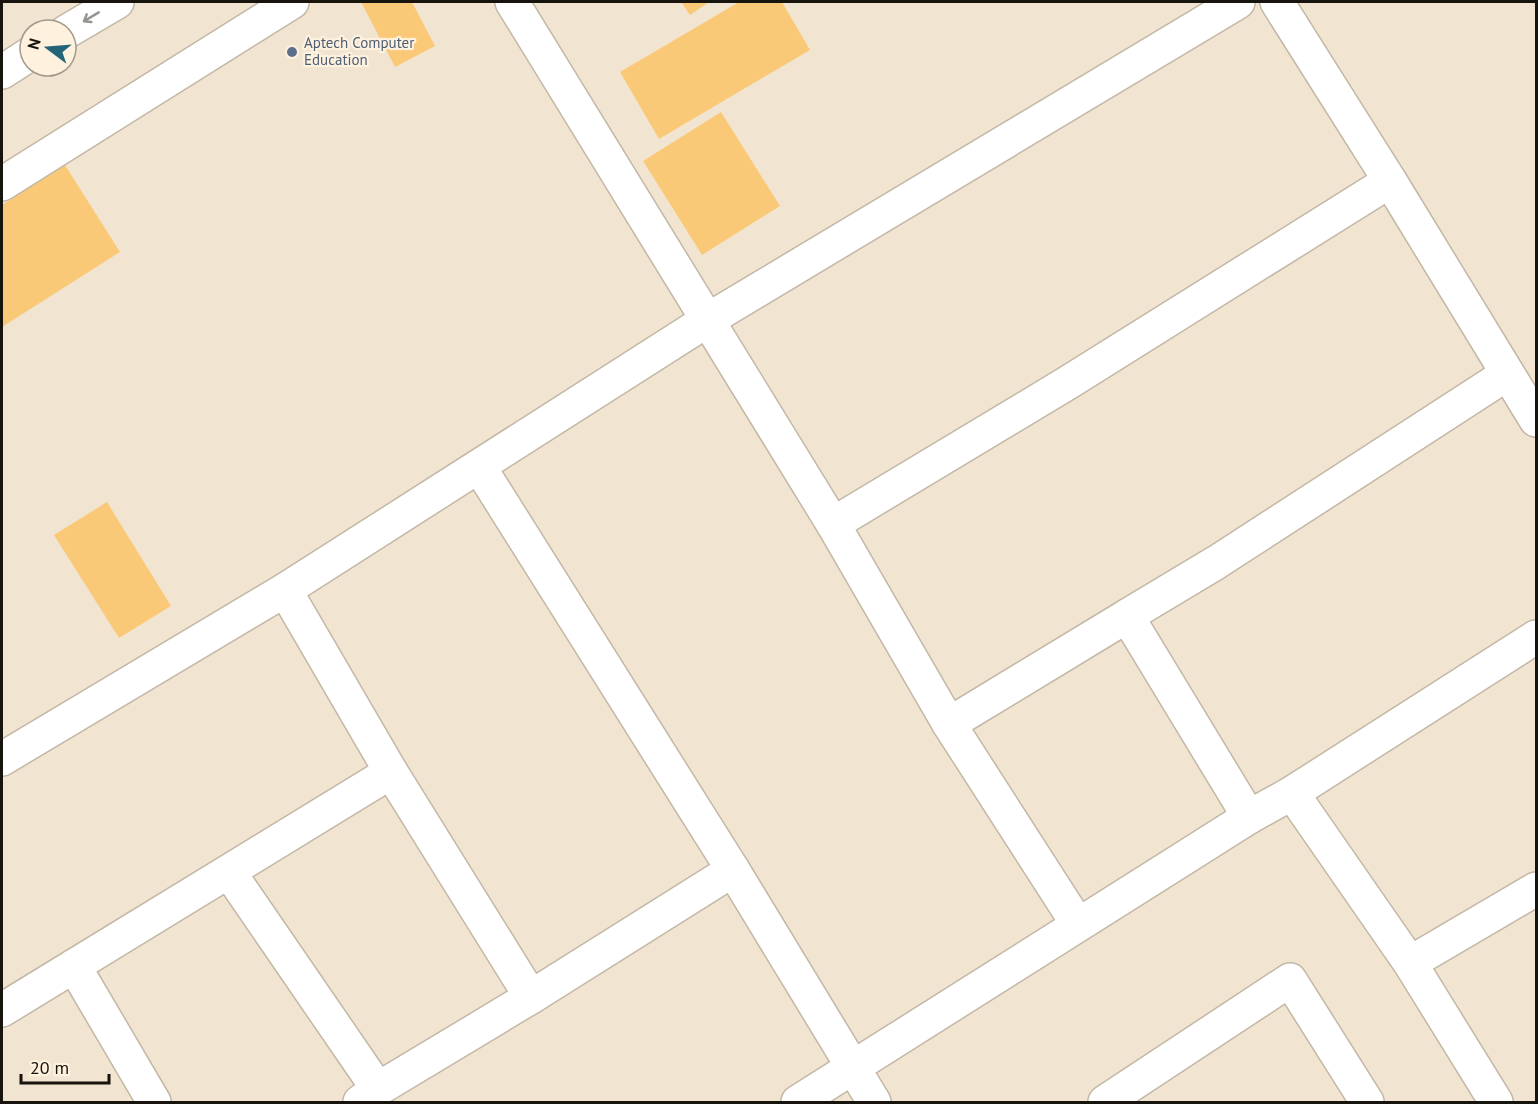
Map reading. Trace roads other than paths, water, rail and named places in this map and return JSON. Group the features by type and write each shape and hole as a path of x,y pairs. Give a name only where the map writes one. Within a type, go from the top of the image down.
{"street":[{"path":"78,26 117,2"},
{"path":"2,184 292,2"},
{"path":"512,2 706,321 833,524 950,724 1077,923"},
{"path":"2,759 285,590 480,468 706,321 1238,2"},
{"path":"1277,2 1536,420"},
{"path":"2,72 18,62"},
{"path":"833,524 1069,382 1390,181"},
{"path":"950,724 1217,562 1507,374"},
{"path":"480,468 733,870 874,1102"},
{"path":"285,590 391,772 531,997"},
{"path":"1127,616 1249,817"},
{"path":"798,1102 1077,923 1292,793 1536,637"},
{"path":"2,1010 391,772"},
{"path":"1292,793 1410,963 1496,1102"},
{"path":"229,872 369,1096 733,870"},
{"path":"1410,963 1536,889"},
{"path":"74,966 154,1102"},
{"path":"1104,1102 1290,980 1366,1102"}],"place":[{"name":"Aptech Computer Education","path":"292,52"}]}
